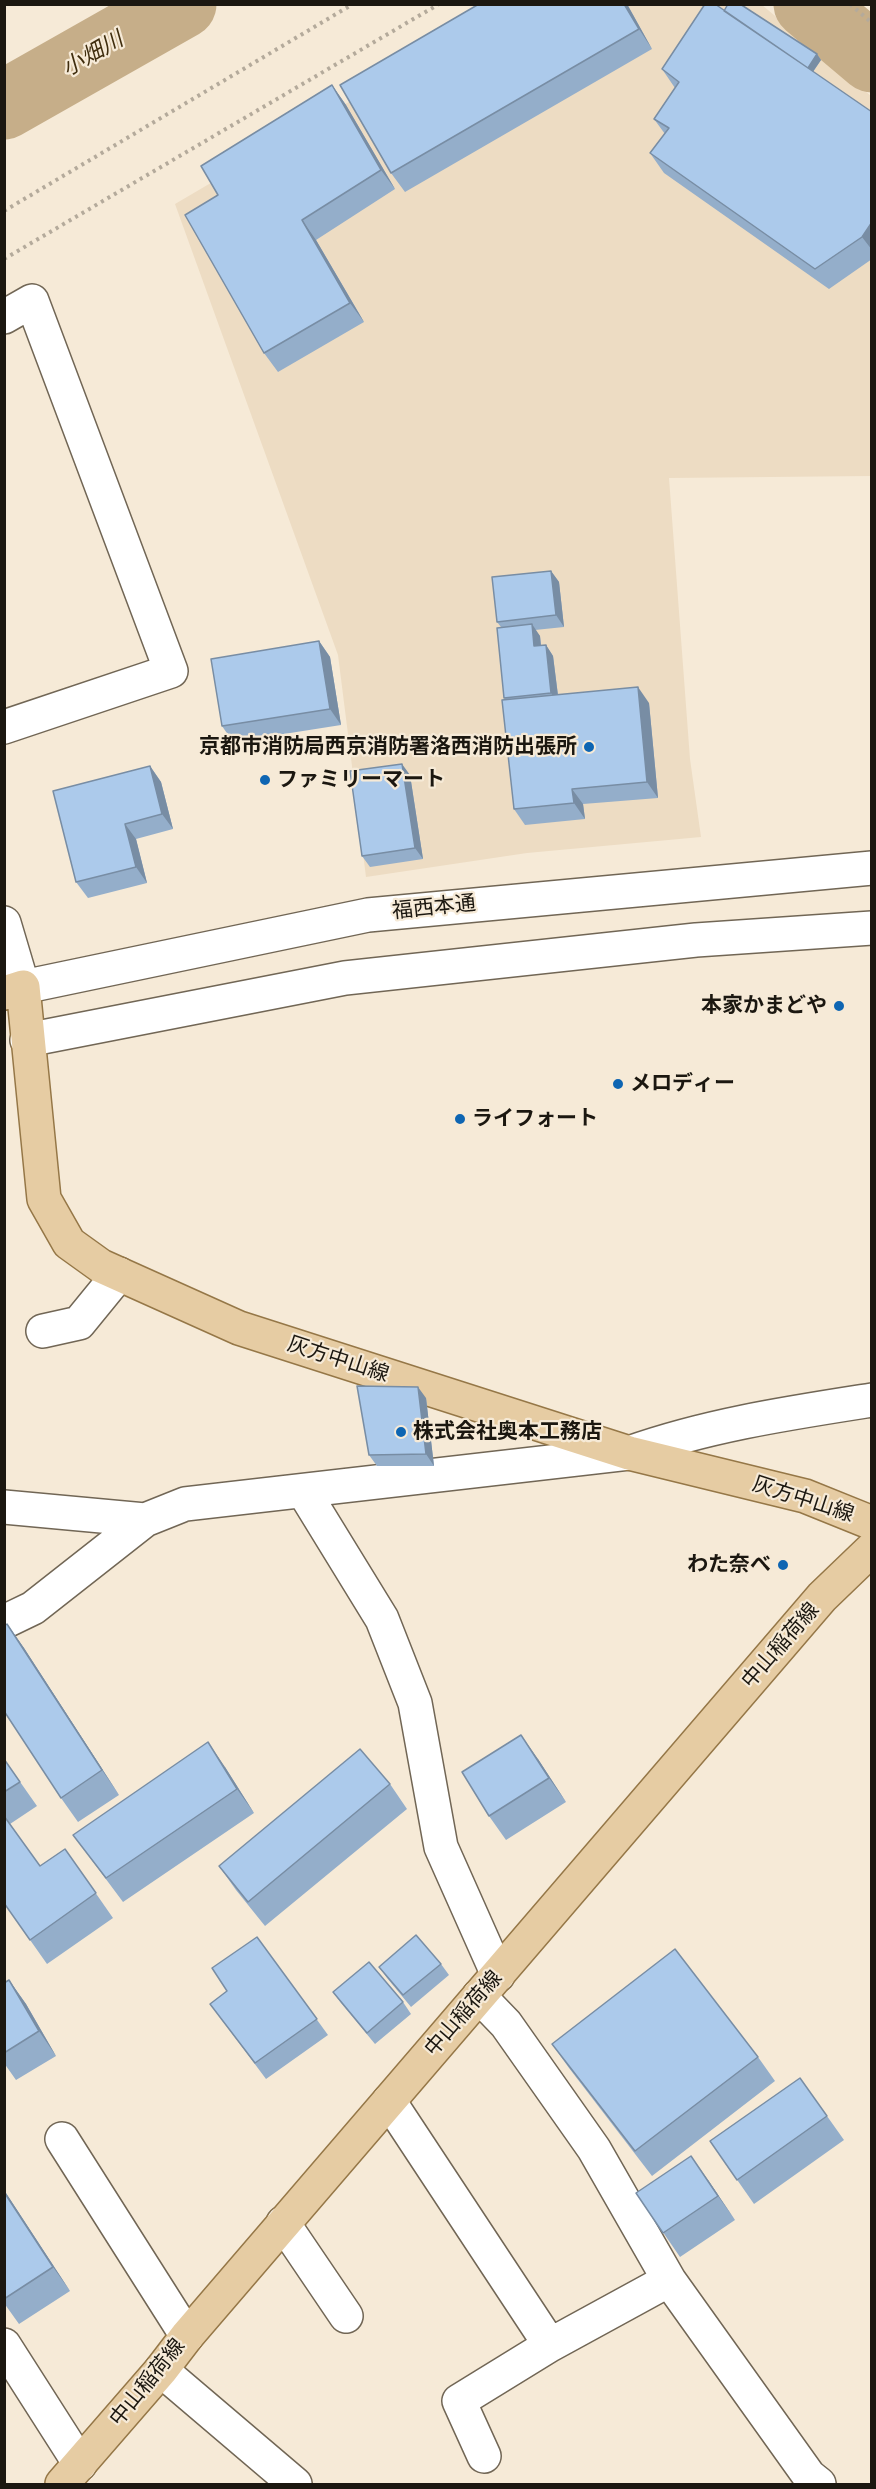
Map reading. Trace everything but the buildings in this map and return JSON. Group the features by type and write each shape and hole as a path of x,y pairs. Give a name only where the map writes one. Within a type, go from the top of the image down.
{"main road":[{"name":"灰方中山線","path":"14,990 16,1043 44,1199 69,1243 101,1266 238,1328 629,1453 805,1496 872,1523"},
{"name":"中山稲荷線","path":"71,2474 822,1597 872,1549"}],"street":[{"path":"4,316 32,301 171,671 4,727"},
{"name":"福西本通","path":"14,990 368,915 872,868"},
{"path":"4,923 14,990"},
{"path":"16,1043 345,978 696,940 872,928"},
{"path":"43,1331 79,1323 119,1274"},
{"path":"4,1622 33,1608 145,1520 185,1504 629,1453 675,1437 747,1419 872,1400"},
{"path":"304,1492 386,1630 415,1703 441,1847 488,1985 506,2025 594,2149 669,2280 809,2482"},
{"path":"4,1507 145,1520"},
{"path":"389,2101 550,2345"},
{"path":"62,2139 187,2336"},
{"path":"284,2223 346,2316"},
{"path":"484,2456 459,2402 550,2345 669,2280"},
{"path":"4,2345 71,2474"},
{"path":"161,2370 295,2484"}],"path":[{"path":"4,211 354,4"},
{"path":"4,259 440,4"},
{"path":"850,4 872,23"}],"shaded area":[{"path":"514,5 762,5 871,96 871,476 669,478 690,759 701,837 527,853 366,877 338,655 175,204"}],"waterway":[{"name":"小畑川","path":"4,105 182,4"},
{"path":"808,4 872,58"}],"place":[{"name":"京都市消防局西京消防署洛西消防出張所","path":"589,747"},
{"name":"ファミリーマート","path":"265,780"},
{"name":"本家かまどや","path":"839,1006"},
{"name":"メロディー","path":"618,1084"},
{"name":"ライフォート","path":"460,1119"},
{"name":"株式会社奥本工務店","path":"401,1432"},
{"name":"わた奈べ","path":"783,1565"}]}
